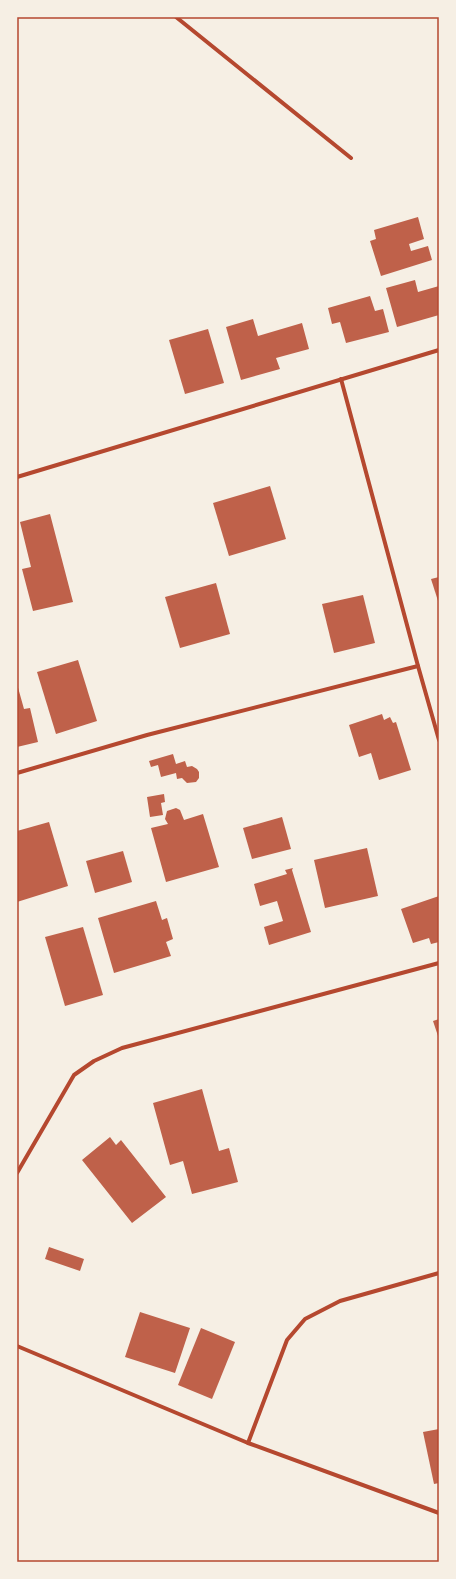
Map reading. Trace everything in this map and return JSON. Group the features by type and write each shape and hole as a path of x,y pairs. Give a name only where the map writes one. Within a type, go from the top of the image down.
{"street":[{"path":"176,17 351,158"},
{"path":"17,477 439,350"},
{"path":"342,379 439,740"},
{"path":"17,773 147,735 418,666"},
{"path":"17,1173 74,1075 94,1061 122,1048 439,963"},
{"path":"248,1442 287,1340 305,1319 340,1301 439,1273"},
{"path":"17,1346 248,1442 439,1513"}],"building":[{"path":"418,217 424,239 409,244 411,251 428,246 432,260 381,276 370,241 376,239 374,230"},
{"path":"415,280 418,292 439,286 439,315 397,327 386,288"},
{"path":"370,296 375,311 383,309 389,332 346,343 340,322 332,324 328,308"},
{"path":"253,319 258,336 302,323 309,349 276,358 280,369 241,380 226,327"},
{"path":"208,329 224,383 185,394 169,340"},
{"path":"270,486 286,539 229,556 213,503"},
{"path":"50,514 73,602 33,611 22,569 31,567 20,522"},
{"path":"439,577 439,604 431,579"},
{"path":"216,583 230,634 180,648 165,597"},
{"path":"363,595 375,643 334,653 322,604"},
{"path":"78,660 97,721 56,734 37,672"},
{"path":"17,684 24,709 30,708 38,742 17,747"},
{"path":"382,714 384,720 390,717 393,723 396,722 411,770 379,780 371,753 359,757 349,725"},
{"path":"173,754 176,764 185,761 187,767 192,766 197,769 199,772 199,778 196,782 187,783 182,778 177,779 176,773 161,777 158,765 151,767 149,761"},
{"path":"164,794 165,802 161,803 163,815 150,817 147,797"},
{"path":"176,808 180,810 184,820 203,814 219,867 166,882 151,828 168,824 165,819 167,811"},
{"path":"282,817 291,849 252,859 243,828"},
{"path":"49,822 68,886 17,902 17,831"},
{"path":"367,848 378,896 325,908 314,860"},
{"path":"123,851 132,882 95,893 86,861"},
{"path":"293,868 292,870 311,932 269,945 264,927 283,921 277,901 260,906 254,884 287,874 285,870"},
{"path":"439,896 439,942 431,944 429,938 413,943 401,909"},
{"path":"156,901 162,920 167,918 173,939 166,942 171,956 114,973 98,918"},
{"path":"83,927 103,995 65,1006 45,937"},
{"path":"439,1019 439,1039 433,1021"},
{"path":"202,1089 219,1151 229,1148 238,1182 192,1194 183,1161 170,1165 153,1103"},
{"path":"110,1137 116,1145 121,1140 166,1197 132,1223 82,1160"},
{"path":"49,1247 84,1259 80,1271 45,1259"},
{"path":"140,1312 190,1328 175,1373 125,1357"},
{"path":"201,1328 235,1342 212,1399 178,1385"},
{"path":"439,1429 439,1483 434,1484 423,1432"}]}
